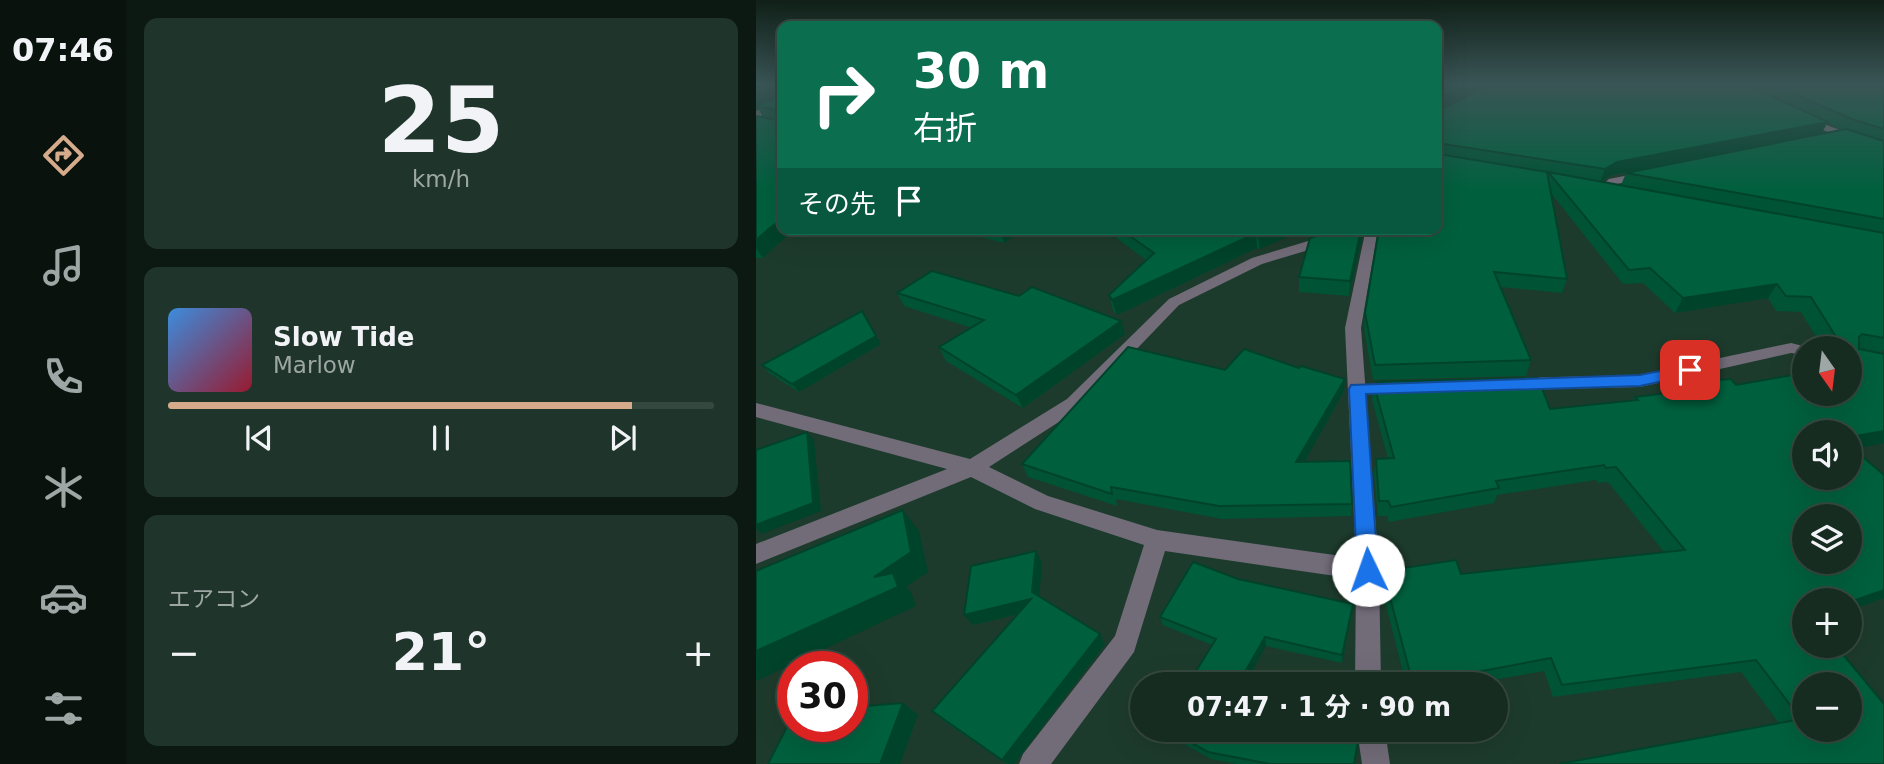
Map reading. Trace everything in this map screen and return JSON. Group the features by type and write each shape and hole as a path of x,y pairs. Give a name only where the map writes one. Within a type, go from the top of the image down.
{"street":[{"path":"1802,119 1840,136 1884,151"},
{"path":"1826,138 1840,136"},
{"path":"1630,194 1597,188 1613,181 1653,173"},
{"path":"756,554 972,468 1073,404 1174,302 1257,261 1343,235"},
{"path":"1368,672 1364,388 1353,328 1371,235"},
{"path":"1505,385 1640,381 1792,348"},
{"path":"756,410 972,468 1042,503 1157,540 1368,570"},
{"path":"1033,764 1125,643 1157,540"},
{"path":"1373,742 1376,764"}],"building":[{"path":"756,119 776,120 777,222 756,240"},
{"path":"1442,119 1821,119 1828,122 1617,162 1605,169 1442,144"},
{"path":"1852,119 1884,119 1884,129"},
{"path":"1846,129 1884,141 1884,219 1626,173"},
{"path":"1442,155 1547,172 1567,279 1494,272 1531,360 1375,365 1365,313 1378,235 1442,235"},
{"path":"1548,172 1884,233 1884,338 1862,334 1835,336 1811,297 1786,296 1777,284 1683,298 1650,268 1629,270"},
{"path":"1128,235 1252,235 1112,300 1109,295 1154,253"},
{"path":"1320,235 1360,235 1350,281 1299,277 1310,238"},
{"path":"932,271 1019,296 1032,287 1121,321 1016,395 939,347 984,320 897,293"},
{"path":"862,311 876,336 792,384 762,365"},
{"path":"1128,347 1225,370 1244,349 1299,368 1301,366 1345,379 1296,462 1350,461 1352,504 1219,506 1111,487 1112,494 1022,464"},
{"path":"1862,350 1884,354 1884,431 1862,435 1862,420 1792,420 1792,490 1862,490 1862,456 1884,475 1884,590 1862,598 1862,588 1792,588 1792,658 1846,658 1858,672 1792,672 1792,707 1756,660 1562,685 1551,658 1477,672 1410,672 1384,571 1456,560 1461,574 1685,550 1616,467 1606,468 1604,465 1496,481 1499,488 1391,507 1388,501 1379,501 1376,459 1394,458 1374,385 1379,386 1378,382 1538,378 1550,409 1638,400 1635,397 1691,390 1685,383 1731,379 1736,385 1792,375 1792,406 1862,406"},
{"path":"807,432 813,503 756,525 756,450"},
{"path":"903,510 911,552 874,577 893,573 898,587 756,651 756,571"},
{"path":"1036,551 1032,592 1100,634 1002,760 932,711 1031,599 964,615 971,566"},
{"path":"1193,562 1238,579 1353,604 1342,655 1265,637 1245,672 1195,672 1216,639 1160,617"},
{"path":"1862,677 1884,704 1884,764 1559,764 1792,721 1792,742 1862,742"},
{"path":"903,703 880,764 768,764 779,742 868,742 868,706"},
{"path":"1190,742 1358,742 1354,764 1270,764 1208,752"}],"route":[{"path":"1368,570 1357,389 1640,381 1690,370"}]}
